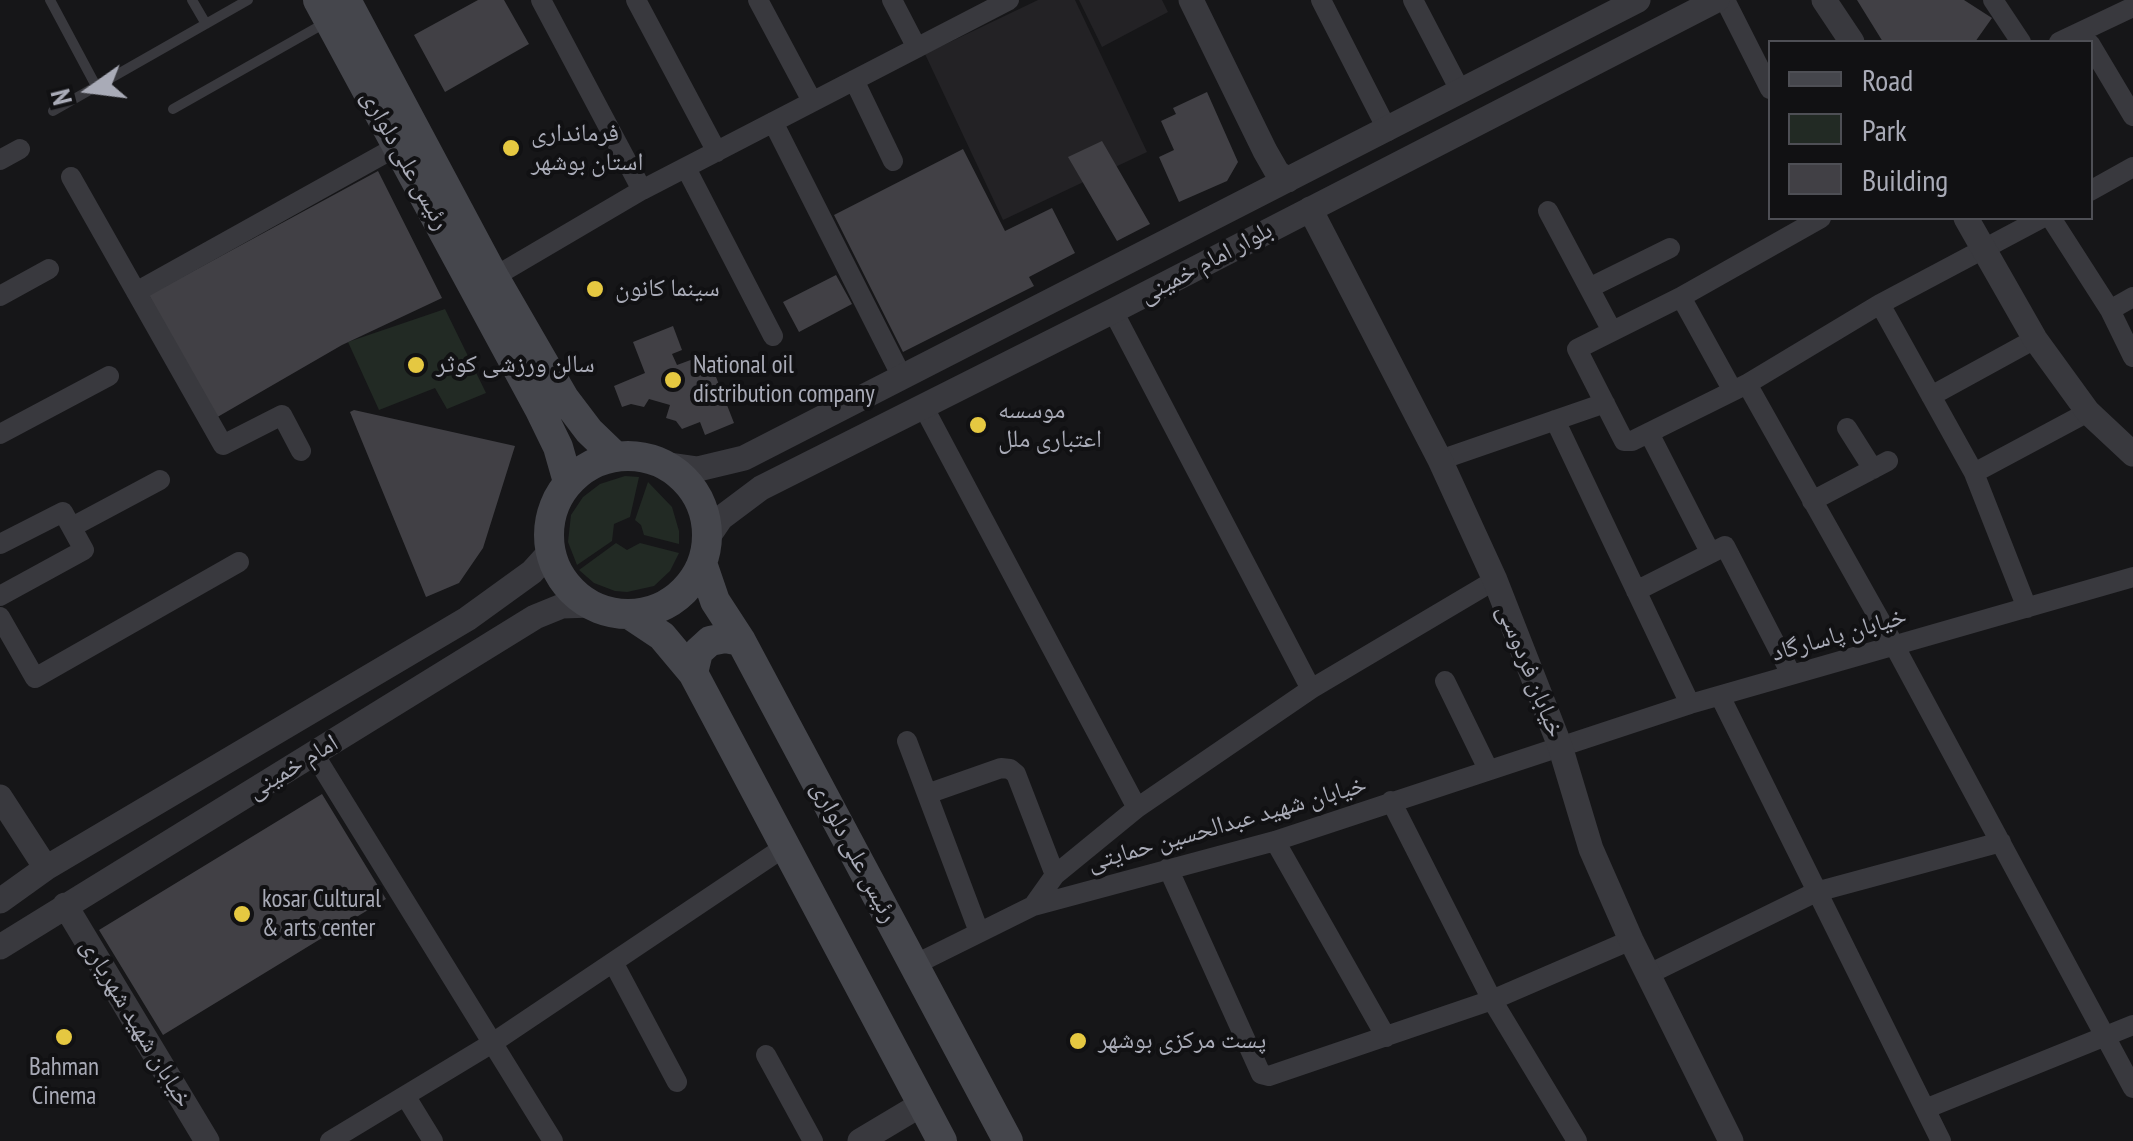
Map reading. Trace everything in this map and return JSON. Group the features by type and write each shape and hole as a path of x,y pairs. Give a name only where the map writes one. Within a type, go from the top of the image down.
{"main road":[{"name":"رئیس علی دلواری","path":"331,7 398,146 551,403 615,456"},
{"name":"رئیس علی دلواری","path":"331,7 494,277 551,403 568,482"},
{"path":"615,456 642,456 664,464 682,477 705,517 704,552 689,586 669,602 644,612 614,613 592,605 566,582 550,551 554,505 568,482 590,466 615,456"},
{"name":"رئیس علی دلواری","path":"704,552 715,601 741,641 1008,1141"},
{"path":"629,614 662,636 693,673 942,1141"},
{"path":"693,673 698,652 710,641 741,641"}],"street":[{"path":"541,0 642,190"},
{"path":"636,0 717,152"},
{"path":"758,0 812,101"},
{"path":"892,0 917,48"},
{"path":"494,277 642,190 1009,0"},
{"path":"1191,0 1272,147"},
{"path":"1208,0 1272,147 1277,172 1288,180"},
{"path":"1321,0 1388,131"},
{"path":"1413,0 1461,92"},
{"path":"1721,0 1768,85"},
{"name":"بلوار امام خمینی","path":"704,552 720,518 761,488 1721,0"},
{"path":"1824,0 1851,40"},
{"path":"1994,0 2020,40"},
{"name":"بلوار امام خمینی","path":"664,464 698,470 744,458 1388,131 1628,2"},
{"path":"2088,39 2133,7"},
{"path":"2093,48 2133,116"},
{"path":"854,80 894,161"},
{"path":"773,122 902,378"},
{"path":"136,292 398,146"},
{"path":"0,160 20,149"},
{"path":"2093,189 2133,167"},
{"path":"686,168 773,336"},
{"path":"71,177 224,445 282,415 301,452"},
{"name":"خیابان فردوسی","path":"1310,208 1440,460 1494,580 1560,746 1591,849 1727,1140"},
{"path":"1548,212 1612,330"},
{"path":"1823,220 1577,348 1624,441 1649,433 1740,388 1880,304 2038,220"},
{"path":"1967,220 2034,339 2088,412 2133,454"},
{"path":"2052,220 2110,310 2133,357"},
{"path":"1590,288 1670,248"},
{"path":"0,296 50,269"},
{"path":"1680,296 1812,501 2133,1088"},
{"path":"2110,310 2133,298"},
{"path":"1880,304 1974,473 2026,608"},
{"path":"1113,312 1311,689"},
{"path":"1931,396 2034,339"},
{"path":"0,434 109,376"},
{"path":"1440,460 1606,403"},
{"path":"923,406 1138,808"},
{"path":"1974,473 2088,412"},
{"path":"1555,420 1690,704"},
{"path":"1812,501 1880,465 1847,428"},
{"path":"1649,433 1710,552"},
{"path":"744,458 738,469 741,480 748,488 761,488"},
{"path":"72,527 160,480"},
{"path":"0,544 63,512 84,550 0,596"},
{"path":"1636,591 1727,547 1791,674"},
{"name":"امام خمینی","path":"0,900 46,868 467,619 532,572 550,551"},
{"path":"0,617 34,678 239,562"},
{"name":"خیابان پاسارگاد","path":"1560,746 1791,674 2133,578"},
{"path":"1034,906 1055,875 1138,808 1311,689 1494,580"},
{"name":"امام خمینی","path":"0,948 548,611 562,606 592,605"},
{"path":"467,619 478,618 490,631 484,650"},
{"path":"1445,681 1488,769"},
{"path":"1720,696 1940,1141"},
{"path":"907,741 978,932"},
{"name":"خیابان شهید عبدالحسین حمایتی","path":"914,965 1034,906 1275,841 1560,746"},
{"path":"314,754 552,1141"},
{"path":"927,794 1002,768 1010,770 1016,774 1055,875"},
{"path":"0,797 46,868"},
{"path":"1391,801 1492,1000 1578,1141"},
{"path":"1275,841 1386,1036"},
{"path":"1649,974 1816,892 2000,842"},
{"path":"330,1141 494,1042 786,846"},
{"path":"1168,868 1260,1074 1269,1076 1492,1000 1631,940"},
{"name":"خیابان شهید شهریاری","path":"59,909 189,1141"},
{"name":"خیابان شهید شهریاری","path":"59,909 207,1141"},
{"path":"613,962 678,1082"},
{"path":"1924,1109 2133,1024"},
{"path":"766,1055 814,1141"},
{"path":"406,1097 433,1141"},
{"path":"860,1141 922,1104"}],"lane":[{"path":"50,0 96,86"},
{"path":"192,0 206,24"},
{"path":"53,111 248,0"},
{"path":"174,108 331,7"}],"shaded area":[{"path":"1038,0 1075,0 1147,152 1003,220 925,54"},
{"path":"1079,0 1162,0 1168,12 1102,47"}],"green space":[{"name":"سالن ورزشی کوثر","path":"445,309 486,393 447,409 435,388 379,410 348,342"},
{"path":"625,476 639,477 630,517 614,524 612,541 577,565 568,542 571,515 583,497 600,484"},
{"path":"648,482 672,507 679,544 644,535 635,520"},
{"path":"616,543 627,550 640,543 679,553 670,571 654,586 615,591 594,583 579,570"}],"building":[{"path":"478,0 504,0 529,44 445,92 414,35"},
{"path":"1857,0 1964,0 1992,18 1976,40 1882,40"},
{"path":"1207,92 1238,162 1227,181 1179,202 1159,157 1174,150 1161,121 1176,114 1173,108"},
{"path":"1102,141 1150,224 1117,241 1068,157"},
{"path":"963,149 1005,231 1052,208 1075,253 1029,277 1034,286 903,352 834,215"},
{"path":"378,171 442,298 342,345 214,419 149,295"},
{"path":"836,275 852,304 799,332 783,302"},
{"name":"National oil distribution company","path":"673,326 682,350 672,354 677,365 707,354 734,423 705,435 700,422 682,429 676,421 666,418 670,405 649,399 644,407 622,407 614,386 645,373 633,342"},
{"path":"350,412 515,446 483,548 459,583 426,597"},
{"name":"kosar Cultural & arts center","path":"322,794 386,899 163,1035 99,930"}],"place":[{"name":"فرمانداری استان بوشهر","path":"511,148"},
{"name":"سینما کانون","path":"595,289"},
{"name":"سالن ورزشی کوثر","path":"416,365"},
{"name":"National oil distribution company","path":"673,380"},
{"name":"موسسه اعتباری ملل","path":"978,425"},
{"name":"kosar Cultural & arts center","path":"242,914"},
{"name":"Bahman Cinema","path":"64,1037"},
{"name":"پست مرکزی بوشهر","path":"1078,1041"}]}
